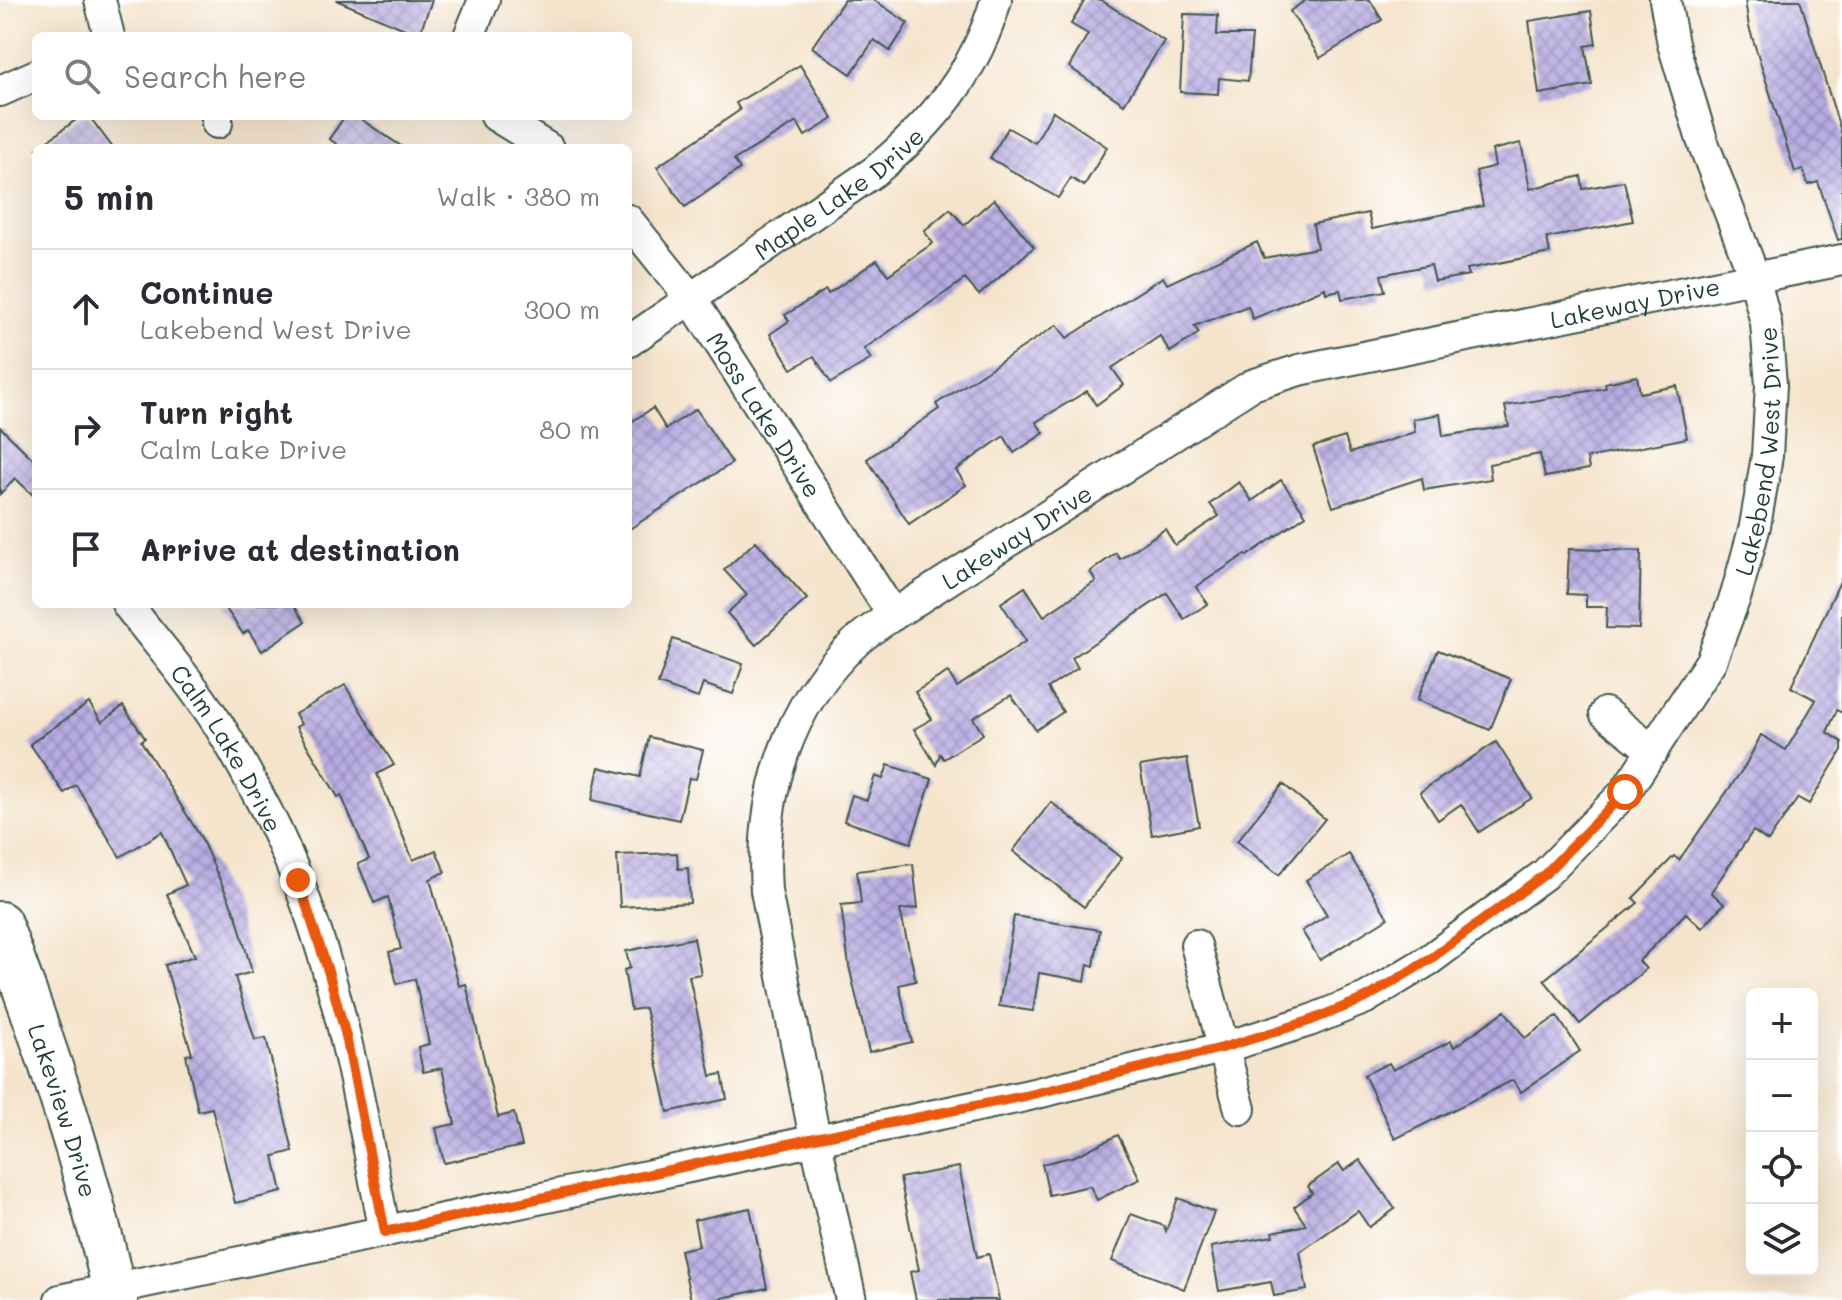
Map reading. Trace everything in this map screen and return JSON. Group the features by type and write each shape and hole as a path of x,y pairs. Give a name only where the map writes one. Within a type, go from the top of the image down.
{"street":[{"path":"100,0 108,32"},
{"path":"471,32 484,0"},
{"name":"Maple Lake Drive","path":"632,339 875,171 902,148 952,92 986,34 996,0"},
{"name":"Lakebend West Drive","path":"60,1300 114,1294 815,1138 1025,1096 1222,1048 1309,1021 1366,998 1429,960 1545,874 1625,792 1711,661 1736,595 1755,526 1767,456 1771,385 1766,323 1754,276 1702,140 1673,44 1665,0"},
{"path":"0,91 32,77"},
{"path":"502,120 542,144"},
{"name":"Moss Lake Drive","path":"632,225 692,300 893,615"},
{"name":"Lakeway Drive","path":"851,1300 766,891 765,830 770,799 788,741 817,687 857,641 1252,385 1299,370 1842,260"},
{"name":"Calm Lake Drive","path":"130,608 207,707 257,791 298,880 346,1036 385,1232"},
{"path":"1605,713 1653,751"},
{"name":"Lakeview Drive","path":"0,923 75,1141 114,1294"},
{"path":"1196,945 1240,1109"}],"building":[{"path":"336,0 432,0 420,32 412,32"},
{"path":"844,0 874,0 908,23 890,51 874,40 851,74 812,47"},
{"path":"1085,0 1101,0 1164,41 1124,104 1069,67 1088,34 1071,24"},
{"path":"1306,0 1370,0 1382,20 1320,58 1290,11"},
{"path":"1745,0 1800,0 1842,135 1842,239 1838,240 1818,182 1808,185 1803,169 1795,172 1749,27"},
{"path":"1591,11 1596,44 1585,46 1592,85 1539,94 1529,21"},
{"path":"1184,14 1218,15 1217,35 1252,35 1248,81 1219,78 1218,94 1180,92"},
{"path":"800,65 833,119 805,136 797,122 734,160 740,169 685,207 657,167 740,110 736,103"},
{"path":"1053,111 1107,147 1084,186 1071,178 1058,198 990,158 1008,128 1035,143"},
{"path":"76,120 92,120 110,144 43,144"},
{"path":"342,120 362,120 398,144 337,144 329,139"},
{"path":"1521,143 1530,189 1581,176 1583,189 1624,181 1633,221 1547,238 1550,253 1467,269 1469,275 1435,281 1431,265 1381,275 1385,291 1342,299 1340,290 1326,293 1325,288 1253,319 1248,306 1194,326 1199,333 1170,352 1160,336 1112,368 1124,385 1096,405 1087,391 1036,422 1044,433 1014,453 1004,436 956,470 966,485 909,524 867,459 939,409 936,404 1057,325 1067,338 1163,277 1167,284 1257,242 1264,258 1317,248 1313,224 1368,213 1372,229 1483,206 1476,171 1495,166 1492,150"},
{"path":"994,199 1034,247 979,295 965,279 864,349 871,359 831,383 814,356 792,369 770,334 789,321 785,315 826,290 828,294 877,260 888,275 933,243 924,231 950,209 964,225"},
{"path":"1637,376 1640,393 1677,386 1687,438 1587,458 1589,469 1545,477 1540,454 1489,464 1491,479 1424,490 1422,478 1333,507 1313,447 1345,437 1350,453 1415,432 1413,419 1440,414 1443,436 1509,426 1505,406 1606,388 1605,383"},
{"path":"653,408 666,429 696,409 732,463 632,527 632,421"},
{"path":"0,427 32,458 32,494 15,478 0,494"},
{"path":"1281,480 1306,515 1196,587 1208,604 1184,619 1167,593 1072,658 1078,668 1048,688 1063,712 1036,730 1011,695 973,718 983,734 944,759 940,754 936,765 914,729 932,719 915,692 948,672 957,687 1026,641 1001,603 1025,587 1044,616 1096,581 1090,572 1116,553 1120,559 1165,529 1175,545 1219,516 1210,504 1239,482 1252,501"},
{"path":"756,541 807,599 756,645 727,613 747,595 724,570"},
{"path":"1569,549 1641,551 1639,629 1606,628 1607,607 1586,607 1586,595 1567,594"},
{"path":"1842,577 1842,713 1837,710 1827,732 1842,742 1842,750 1809,804 1798,798 1768,841 1753,831 1711,892 1724,904 1702,928 1686,913 1639,961 1646,969 1580,1024 1544,980 1638,903 1633,898 1674,856 1679,860 1745,766 1761,735 1786,750 1816,700 1791,687"},
{"path":"226,608 296,608 305,622 262,651 248,630 243,634"},
{"path":"673,639 743,664 733,694 703,684 698,698 658,684"},
{"path":"1438,650 1511,679 1490,730 1417,700"},
{"path":"345,685 394,765 377,774 413,860 436,850 445,872 430,879 459,986 466,984 498,1117 514,1113 522,1146 444,1163 436,1128 455,1124 442,1068 423,1072 418,1047 429,1044 415,979 397,984 389,952 401,949 388,897 374,903 358,864 369,859 341,795 338,797 296,727 301,724 295,714"},
{"path":"89,703 102,722 123,706 145,738 141,741 200,836 236,915 252,972 235,977 255,1040 266,1038 293,1151 274,1156 282,1192 235,1203 212,1108 198,1111 186,1055 192,1054 165,965 195,956 167,894 186,885 162,832 120,857 76,785 64,793 30,744"},
{"path":"649,737 703,750 696,779 689,778 679,820 592,800 599,767 640,777"},
{"path":"1496,742 1532,798 1479,832 1461,804 1438,820 1420,792"},
{"path":"1187,758 1199,826 1152,835 1140,766"},
{"path":"888,765 932,779 911,843 844,821 852,795 867,800 875,776 883,779"},
{"path":"1283,784 1325,819 1279,875 1237,841"},
{"path":"1051,802 1122,858 1084,907 1013,851"},
{"path":"677,853 678,869 688,868 690,903 620,907 617,855"},
{"path":"1349,854 1388,918 1320,960 1302,931 1327,915 1306,880"},
{"path":"913,864 918,908 900,910 916,981 899,985 912,1042 869,1052 849,966 841,905 861,903 857,871"},
{"path":"1014,916 1100,930 1094,966 1088,964 1085,981 1039,973 1033,1011 999,1006"},
{"path":"694,938 701,974 689,976 711,1076 722,1074 727,1099 668,1112 645,1008 631,1010 624,970 630,968 626,951"},
{"path":"1505,1011 1525,1038 1557,1016 1580,1051 1521,1092 1513,1080 1395,1139 1364,1075 1389,1063 1393,1070 1451,1041 1454,1047"},
{"path":"1118,1135 1140,1179 1097,1200 1090,1186 1049,1195 1042,1164 1075,1156"},
{"path":"1360,1160 1395,1209 1369,1227 1358,1211 1300,1252 1307,1290 1274,1296 1271,1282 1219,1291 1211,1247 1273,1236 1272,1232 1306,1225 1294,1207 1312,1193 1308,1186 1339,1164 1344,1171"},
{"path":"959,1167 977,1257 989,1254 999,1300 916,1300 910,1272 919,1270 900,1178"},
{"path":"1178,1198 1214,1212 1184,1289 1112,1261 1131,1214 1164,1226 1166,1231"},
{"path":"750,1208 767,1288 713,1300 691,1300 680,1250 699,1246 694,1220"}],"route":[{"path":"298,880 346,1036 385,1232 815,1138 1025,1096 1222,1048 1309,1021 1366,998 1429,960 1545,874 1625,792"}]}
